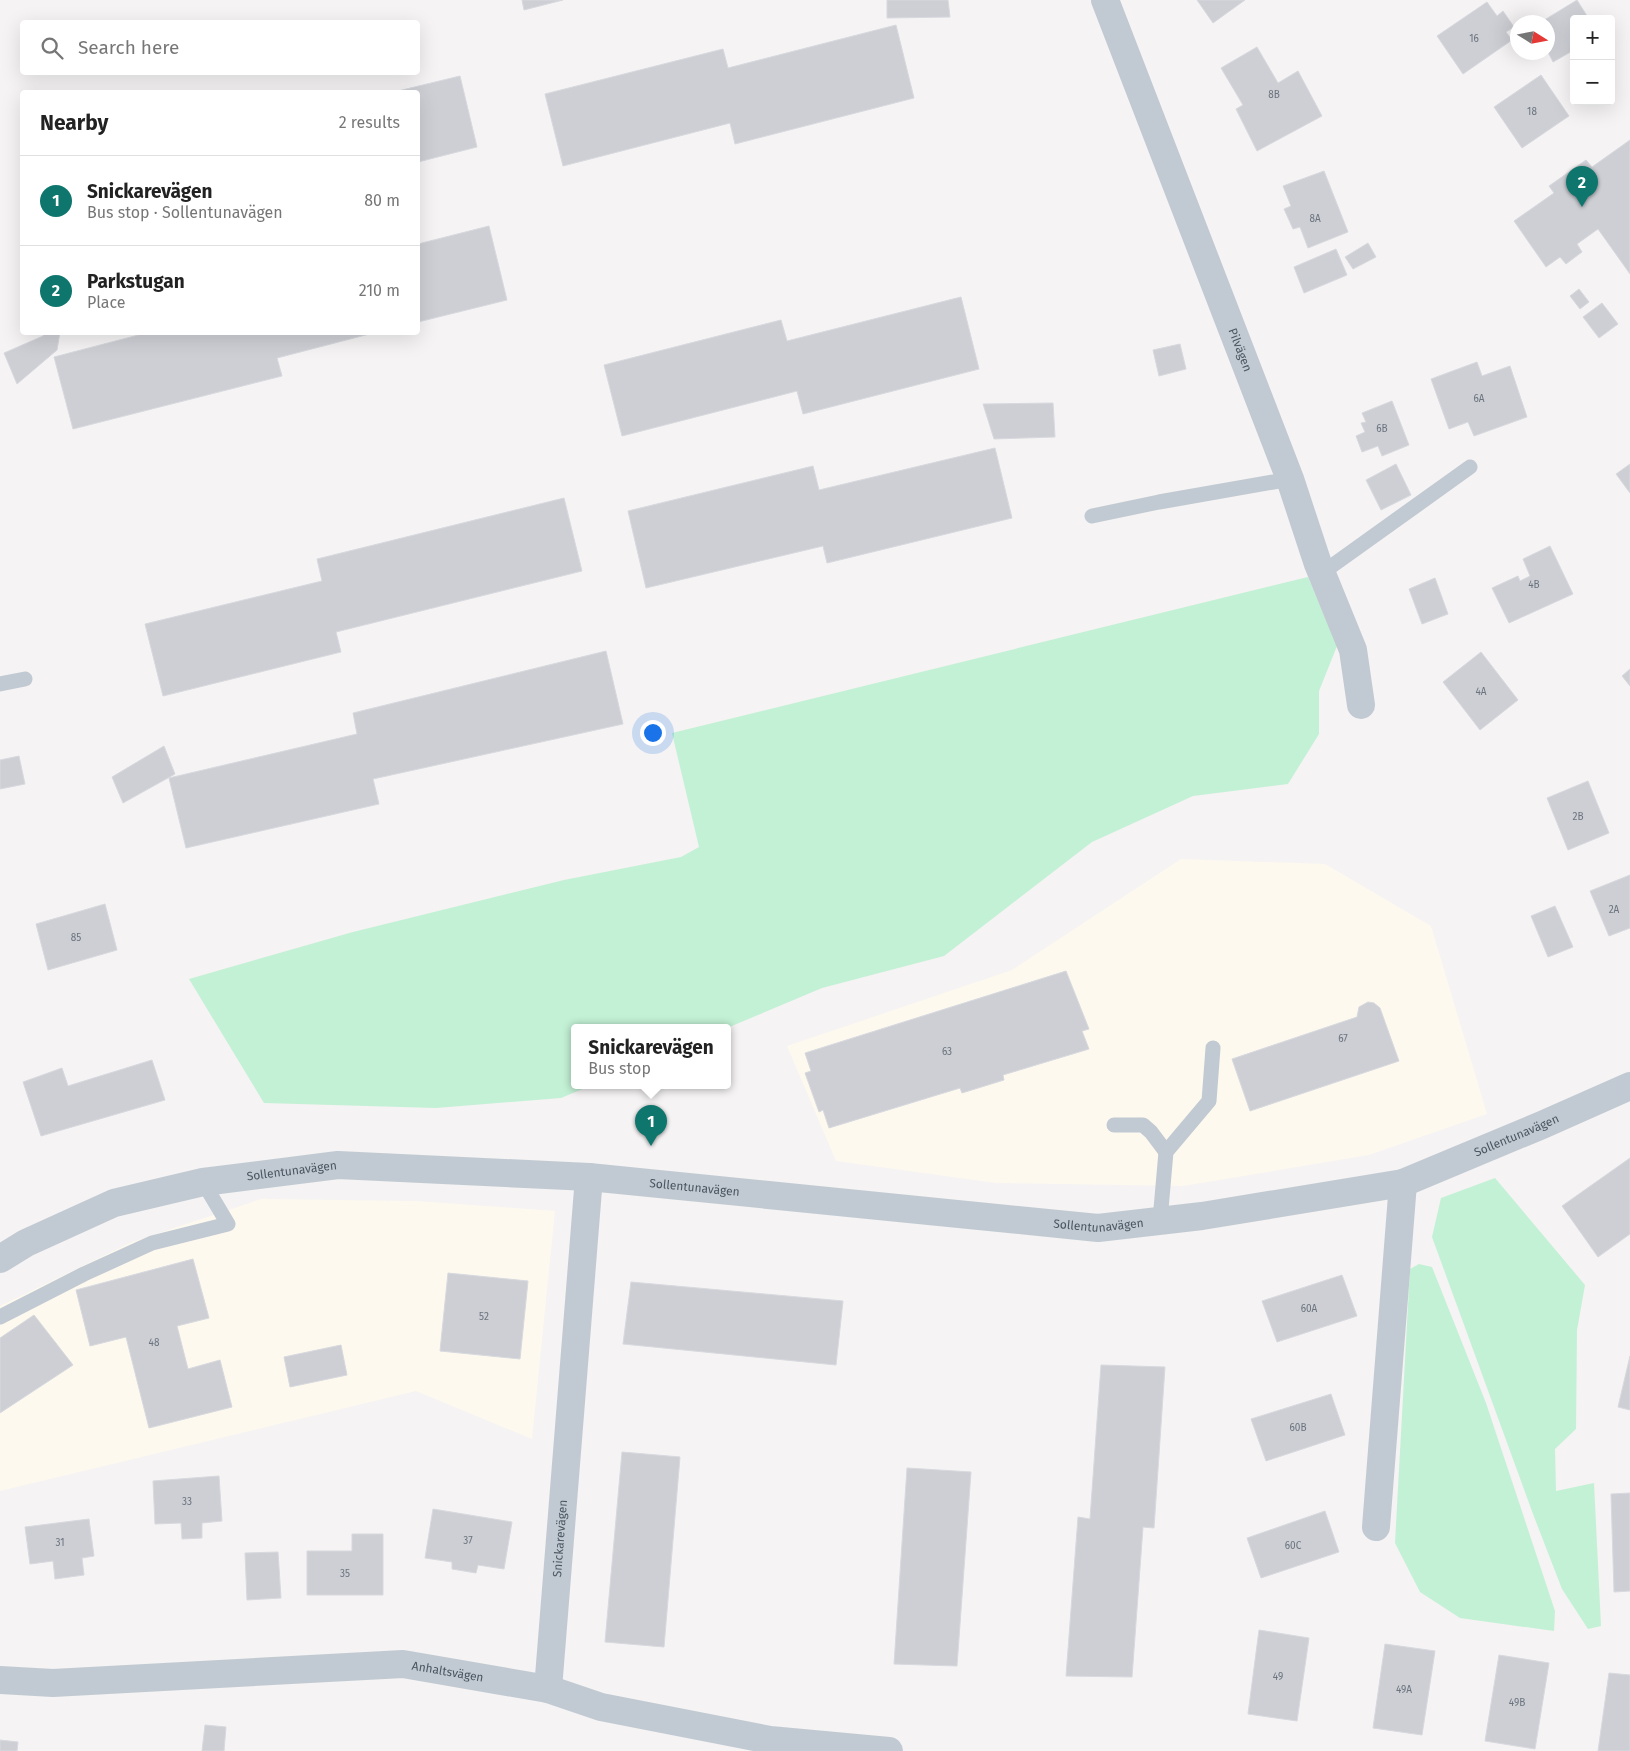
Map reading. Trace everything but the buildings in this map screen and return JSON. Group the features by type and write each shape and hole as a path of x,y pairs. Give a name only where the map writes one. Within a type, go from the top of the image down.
{"street":[{"name":"Pilvägen","path":"1104,0 1290,479 1322,573 1353,650 1362,705"},
{"name":"Sollentunavägen","path":"0,1259 26,1243 114,1203 203,1182 338,1166 589,1178 1098,1228 1202,1216 1403,1184 1630,1086"},
{"name":"Snickarevägen","path":"548,1689 589,1178"},
{"path":"1376,1527 1403,1184"},
{"name":"Anhaltsvägen","path":"0,1680 53,1682 403,1664 548,1689 601,1707 770,1740 889,1751"}],"lane":[{"path":"1322,573 1470,467"},
{"path":"1092,516 1290,479"},
{"path":"0,684 25,679"},
{"path":"1160,1220 1166,1152 1209,1101 1213,1048"},
{"path":"1114,1125 1143,1125 1151,1132 1166,1152"},
{"path":"0,1317 84,1274 152,1243 228,1224 203,1182"}],"shaded area":[{"path":"1181,859 1325,864 1431,926 1487,1114 1369,1155 1183,1186 996,1183 836,1161 787,1046 1012,970"},
{"path":"261,1199 416,1201 555,1211 532,1439 416,1391 0,1491 0,1306 132,1242"}],"green space":[{"path":"1308,577 1337,646 1319,691 1319,734 1288,784 1193,796 1092,842 944,956 822,988 731,1026 731,1024 571,1024 571,1089 582,1089 561,1098 436,1108 264,1103 189,979 353,932 564,880 681,857 699,847 672,733"},
{"path":"1495,1178 1585,1285 1577,1330 1576,1429 1555,1449 1556,1491 1594,1483 1601,1626 1588,1629 1562,1589 1432,1237 1441,1198"},
{"path":"1419,1264 1432,1267 1486,1403 1555,1611 1554,1631 1460,1618 1420,1592 1395,1543 1410,1269"}],"place":[{"name":"Parkstugan","path":"1582,207"},
{"name":"Snickarevägen","path":"651,1146"}]}
